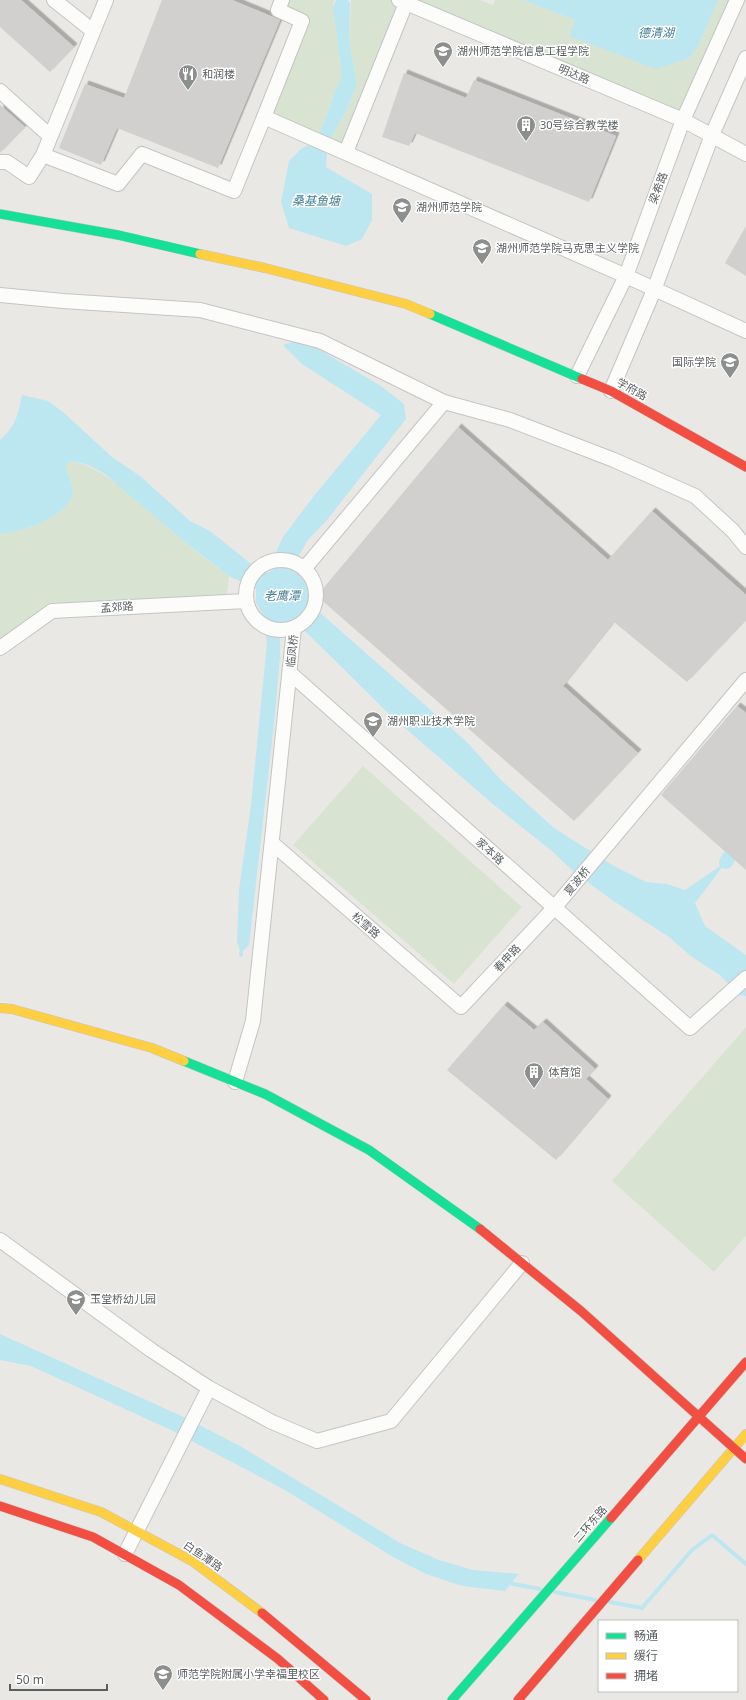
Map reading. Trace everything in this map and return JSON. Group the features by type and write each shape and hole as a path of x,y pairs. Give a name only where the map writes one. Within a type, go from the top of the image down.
{"main road":[{"name":"学府路","path":"0,214 118,234 272,270 406,304 611,391 746,467"},
{"path":"1,1010 152,1048 265,1094 369,1150 488,1235 581,1311 698,1417 746,1458"},
{"name":"二环东路","path":"452,1700 746,1362"},
{"path":"518,1700 746,1434"},
{"name":"白鱼潭路","path":"0,1479 101,1512 192,1561 276,1623 366,1700"},
{"path":"0,1506 93,1537 180,1585 278,1659 324,1700"}],"street":[{"path":"54,0 93,32"},
{"path":"0,162 7,162 28,176 43,155 106,0"},
{"path":"43,155 118,184 142,154 234,191 302,21 278,10 282,0"},
{"name":"梁希路","path":"577,376 626,276 683,120 737,0"},
{"path":"346,152 403,2"},
{"name":"明达路","path":"403,2 683,120 746,154"},
{"path":"611,391 654,290 712,135 746,58"},
{"path":"0,91 50,136"},
{"path":"264,117 626,276 746,331"},
{"path":"0,295 63,301 200,310 320,341 444,402 510,420 614,460 695,496 733,531 746,547"},
{"path":"301,566 444,402"},
{"path":"267,563 301,566 312,578 316,589 316,603 312,613 305,622 292,628 263,626 252,616 246,602 247,587 253,574 267,563"},
{"name":"孟郊路","path":"0,648 52,611 246,602"},
{"name":"临凤桥","path":"235,1082 253,1021 290,673 292,628"},
{"name":"家本路","path":"290,673 690,1028 746,978"},
{"name":"夏波桥","path":"554,908 746,680"},
{"name":"松雪路","path":"272,843 461,1008"},
{"name":"春申路","path":"461,1008 554,908"},
{"path":"0,1240 151,1350 209,1388 272,1422 317,1441 391,1421 522,1263"},
{"path":"125,1554 209,1388"}],"green space":[{"path":"282,0 334,0 333,8 342,74 317,140 264,117 302,21 278,10"},
{"path":"351,0 480,0 493,5 495,0 523,0 575,20 569,36 699,44 718,0 737,0 683,120 407,3 346,152 328,144 347,109 357,84 349,40"},
{"path":"73,461 88,466 114,481 187,544 229,576 226,602 52,611 0,648 0,534 20,530 43,522 63,509 70,501 73,492 65,466"},
{"path":"363,766 522,907 454,984 293,845"},
{"path":"746,1027 746,1236 714,1272 612,1181"}],"water":[{"name":"桑基鱼塘","path":"336,0 347,0 350,3 349,40 357,84 347,109 328,144 326,167 372,194 372,220 362,239 346,246 289,228 281,202 289,161 301,149 317,140 342,74 333,8"},
{"name":"德清湖","path":"523,0 718,0 699,44 689,58 656,69 569,36 575,20"},
{"name":"老鹰潭","path":"301,339 381,386 404,404 406,419 327,520 308,540 291,569 306,583 309,603 467,742 500,779 554,828 614,866 646,882 667,884 685,890 726,862 695,903 705,926 746,955 746,996 739,995 720,975 692,957 669,937 615,902 574,872 552,851 494,805 389,714 295,621 284,624 280,636 280,656 275,715 249,945 241,953 237,942 239,890 251,805 267,643 263,615 256,603 256,589 229,576 186,543 105,474 88,465 73,461 65,466 73,492 70,501 63,509 43,522 20,530 0,534 0,440 10,430 16,420 22,395 48,401 63,412 112,457 140,476 190,521 210,531 250,563 267,573 273,570 275,554 283,537 313,497 381,415 302,364 283,345"},
{"path":"0,1334 188,1419 240,1446 402,1544 439,1560 473,1570 519,1574 505,1591 462,1586 426,1574 393,1557 285,1490 171,1430 31,1366 0,1360"}],"building":[{"path":"0,0 21,0 74,47 50,72 0,27"},
{"name":"和润楼","path":"162,0 232,0 280,20 218,168 117,128 101,165 59,148 85,84 124,98"},
{"name":"30号综合教学楼","path":"404,73 466,98 474,80 616,136 589,202 415,133 409,146 382,137"},
{"path":"0,105 25,127 0,153"},
{"path":"746,226 746,276 725,263"},
{"path":"458,427 608,560 652,511 746,595 746,620 687,682 614,622 563,686 638,753 574,821 317,596"},
{"path":"737,706 746,713 746,870 661,795"},
{"name":"体育馆","path":"504,1005 534,1030 543,1022 595,1069 586,1079 608,1099 556,1160 447,1070"}],"waterway":[{"path":"726,862 729,857"},
{"path":"610,1602 642,1608 692,1550 712,1535 746,1564"},
{"path":"508,1583 540,1589"},
{"path":"555,1592 595,1600"}],"traffic: fast":[{"path":"0,214 118,235 200,254"},
{"path":"430,314 582,379"},
{"path":"184,1061 265,1094 369,1150 480,1229"},
{"path":"452,1700 611,1518"}],"traffic: slow":[{"path":"200,254 265,268 406,304 430,314"},
{"path":"0,1008 12,1009 152,1048 184,1061"},
{"path":"638,1560 746,1434"},
{"path":"0,1479 101,1512 192,1561 262,1613"}],"traffic: jam":[{"path":"582,379 611,391 746,467"},
{"path":"480,1229 581,1311 746,1459"},
{"path":"611,1518 746,1362"},
{"path":"0,1506 93,1537 179,1585 278,1659 324,1700"},
{"path":"518,1700 638,1560"},
{"path":"262,1613 366,1700"}],"place":[{"name":"湖州师范学院信息工程学院","path":"443,68"},
{"name":"和润楼","path":"188,91"},
{"name":"30号综合教学楼","path":"526,142"},
{"name":"湖州师范学院","path":"402,224"},
{"name":"湖州师范学院马克思主义学院","path":"482,265"},
{"name":"国际学院","path":"730,379"},
{"name":"湖州职业技术学院","path":"373,738"},
{"name":"体育馆","path":"534,1089"},
{"name":"玉堂桥幼儿园","path":"76,1316"},
{"name":"师范学院附属小学幸福里校区","path":"163,1691"}]}
